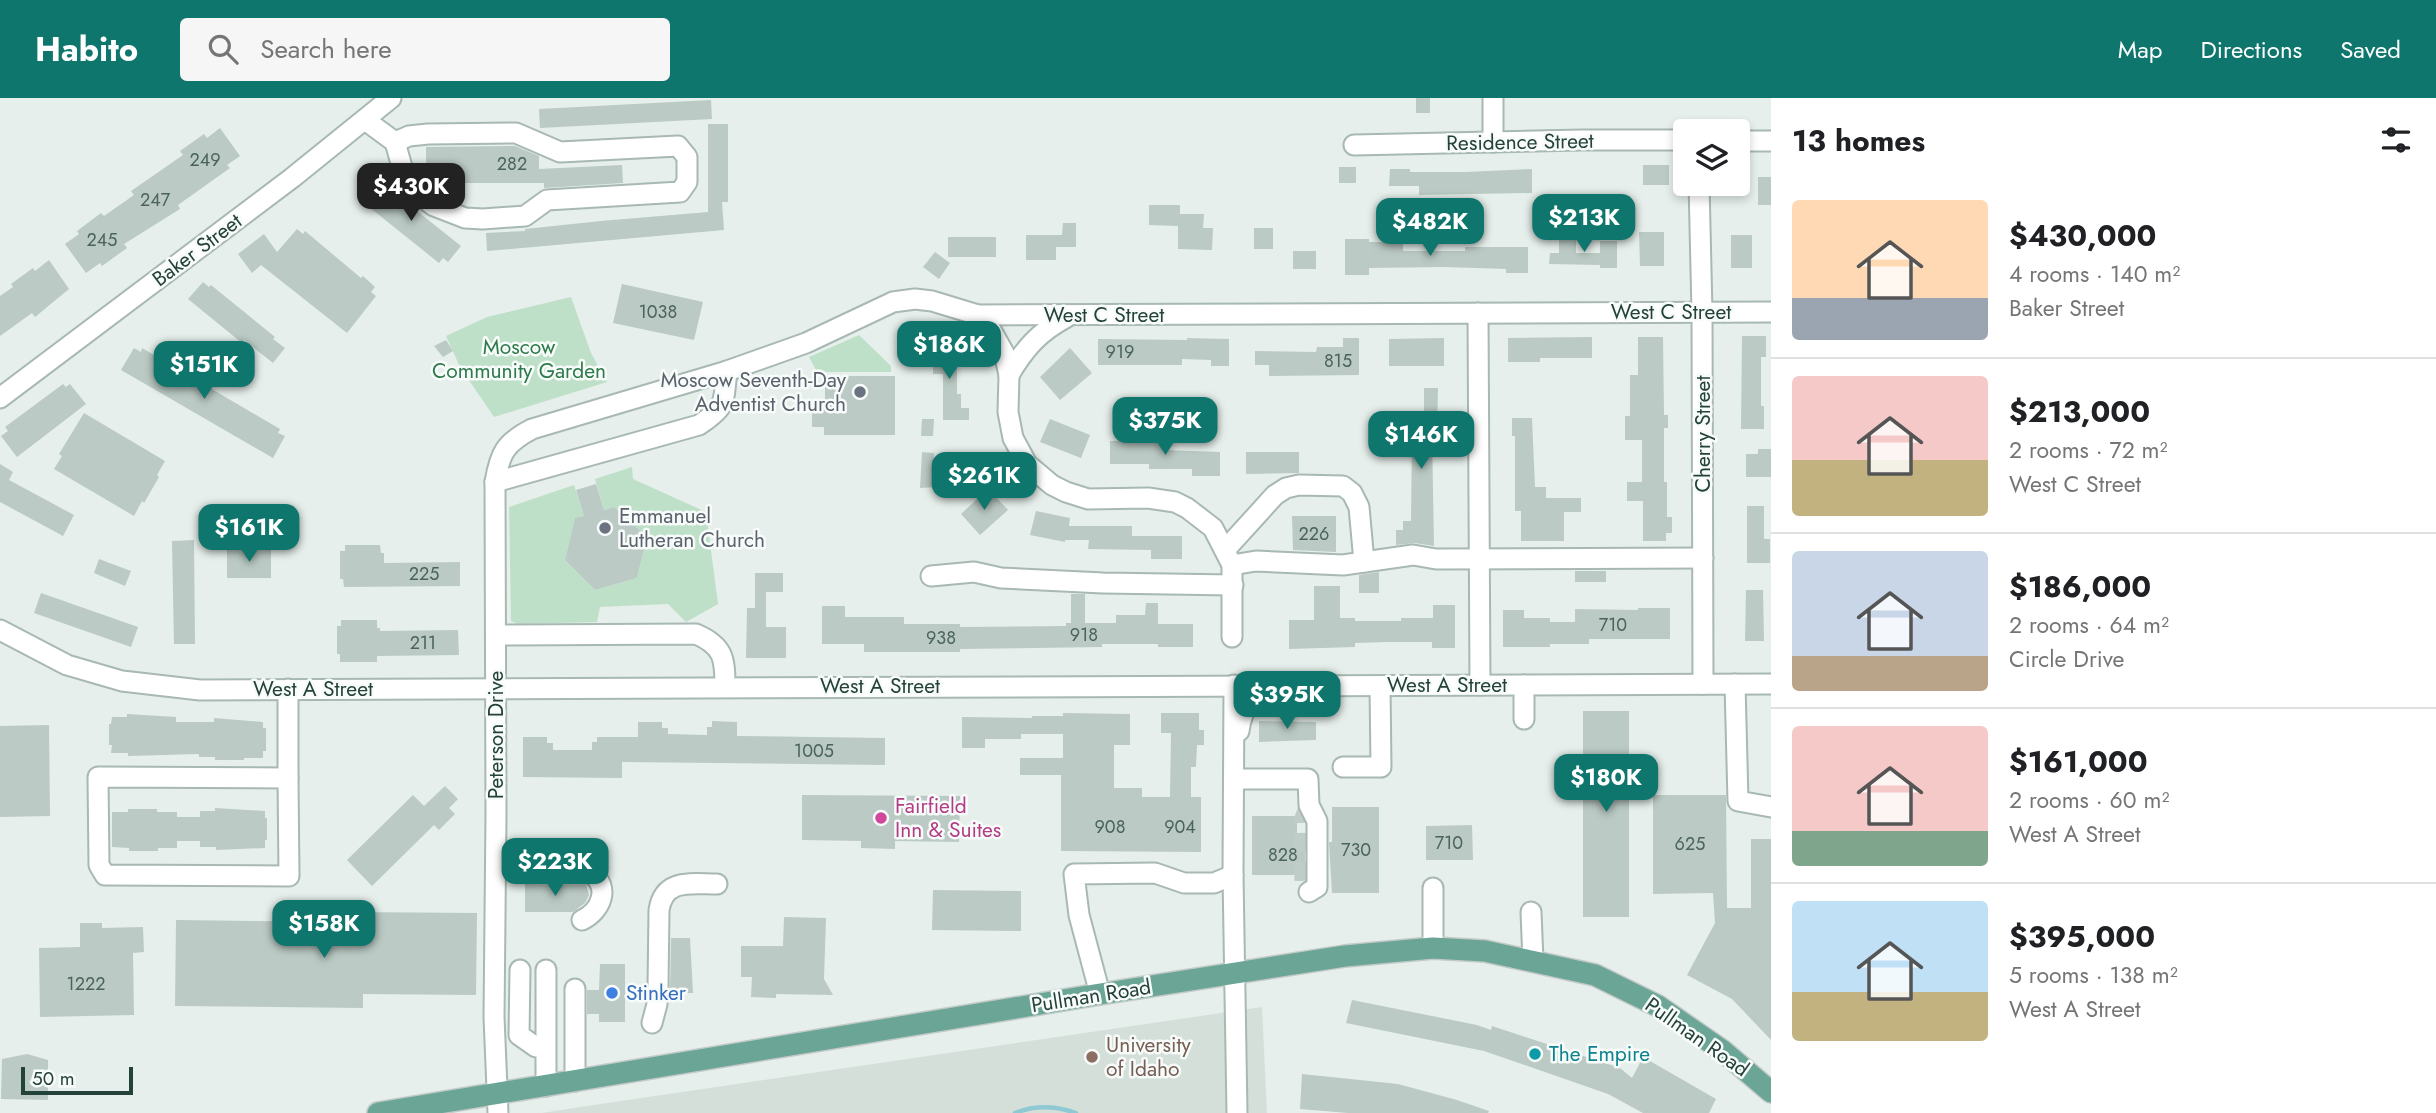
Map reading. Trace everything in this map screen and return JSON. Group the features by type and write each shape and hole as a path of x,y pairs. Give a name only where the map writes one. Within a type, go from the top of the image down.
{"main road":[{"name":"Pullman Road","path":"378,1113 498,1104 546,1086 575,1081 1100,994 1346,956 1433,948 1485,951 1595,975 1658,1006 1723,1051 1771,1092"}],"street":[{"name":"Baker Street","path":"0,398 292,178 391,98"},
{"path":"1493,98 1493,142"},
{"path":"365,120 395,142 404,174 419,195 441,209 465,218 525,216 547,200 680,192 687,182 687,157 678,146 560,152 516,133 428,134 409,136 395,142"},
{"name":"Residence Street","path":"1354,145 1673,140"},
{"path":"1750,141 1771,141"},
{"name":"Cherry Street","path":"1699,196 1703,684"},
{"name":"West C Street","path":"495,482 504,449 514,438 532,429 727,371 806,343 893,302 915,299 932,301 978,315 1771,312"},
{"path":"1478,313 1480,685"},
{"path":"978,315 991,330 1004,354 1009,375 1008,412 1013,438 1027,464 1052,485 1088,499 1148,498 1175,502 1213,528 1228,557 1233,585 1232,637"},
{"path":"1009,375 1032,342 1047,327 1072,315"},
{"path":"495,482 699,425 718,412 724,401 727,371"},
{"name":"Peterson Drive","path":"495,482 494,1017 498,1104"},
{"path":"1228,557 1275,495 1286,488 1299,485 1343,486 1352,493 1359,507 1364,562"},
{"path":"1228,557 1343,565 1413,555 1436,559 1703,558"},
{"path":"931,576 974,572 1014,579 1233,585"},
{"name":"West A Street","path":"0,630 67,665 122,681 200,690 1771,684"},
{"path":"496,635 696,634 708,639 723,657 724,687"},
{"path":"1735,684 1738,801 1771,807"},
{"path":"1234,685 1233,875 1237,1113"},
{"path":"1524,685 1524,719"},
{"path":"1234,773 1240,718 1250,702 1265,696 1380,686 1381,766 1343,766"},
{"path":"288,689 289,876 105,875 99,865 98,777 288,778"},
{"path":"1234,773 1308,779 1309,805 1317,821 1317,887 1309,892"},
{"path":"520,861 527,872 591,873 598,878 601,887 600,906 592,915 582,920"},
{"path":"1100,994 1079,915 1074,874 1155,873 1184,883 1214,883 1233,875"},
{"path":"652,1023 657,1004 659,911 662,897 667,891 681,884 717,884"},
{"path":"1433,888 1433,948"},
{"path":"1531,912 1533,961"},
{"path":"534,970 546,1086"},
{"path":"575,989 575,1081"}],"shaded area":[{"name":"University of Idaho","path":"1262,1007 1267,1113 542,1113 580,1107"}],"green space":[{"name":"Moscow Community Garden","path":"571,297 591,353 607,382 494,417 460,367 446,336 487,317"},
{"path":"859,335 891,366 891,372 817,372 809,357"},
{"path":"632,467 633,479 706,512 718,604 686,622 668,604 600,607 597,622 518,624 511,621 509,507 574,485 584,516 575,519 565,560 595,590 637,578 647,537 614,507 604,510 595,479"}],"building":[{"path":"1416,98 1430,98 1430,113 1416,113"},
{"path":"711,100 712,119 540,128 539,109"},
{"path":"708,124 728,124 728,202 722,202 724,230 487,251 486,233 708,212"},
{"path":"220,128 240,156 227,165 230,168 178,205 180,209 124,244 127,248 102,266 100,263 86,273 65,244 79,234 77,231 101,213 104,216 134,195 131,191 183,155 180,151 204,134 207,138"},
{"path":"515,146 539,156 539,169 622,165 623,183 544,188 544,183 426,183 426,147"},
{"path":"1643,165 1669,165 1669,185 1643,185"},
{"path":"1339,167 1356,167 1356,183 1339,183"},
{"path":"1390,169 1410,169 1410,172 1466,172 1532,169 1532,193 1419,195 1419,186 1389,186"},
{"path":"1758,177 1771,177 1771,205 1758,205"},
{"path":"378,180 461,246 448,262 443,258 439,263 369,207 372,203 364,197"},
{"path":"1149,205 1180,205 1180,214 1204,214 1203,228 1213,228 1212,250 1178,249 1178,226 1149,225"},
{"path":"1063,223 1076,223 1076,247 1056,247 1056,260 1026,260 1026,235 1062,235"},
{"path":"1254,228 1273,228 1273,249 1254,249"},
{"path":"297,229 303,234 305,231 375,287 371,292 376,296 347,333 261,265 252,273 238,254 264,234 277,252"},
{"path":"1639,232 1664,232 1664,266 1640,266"},
{"path":"1559,233 1576,234 1576,253 1600,253 1600,241 1617,241 1617,268 1549,264 1550,253 1559,253"},
{"path":"1731,235 1752,235 1752,268 1731,268"},
{"path":"948,237 996,237 996,257 948,257"},
{"path":"1345,239 1403,242 1403,251 1528,247 1528,273 1506,273 1506,269 1444,267 1369,268 1369,275 1345,275"},
{"path":"1293,251 1316,251 1316,269 1293,269"},
{"path":"935,252 950,263 939,279 923,267"},
{"path":"49,260 69,289 35,317 32,313 0,336 0,296 13,287 11,284"},
{"path":"203,282 209,287 211,285 285,348 273,363 244,340 242,343 188,299"},
{"path":"622,284 703,302 694,340 613,323"},
{"path":"910,321 935,321 935,338 910,338"},
{"path":"1742,336 1766,336 1766,357 1761,357 1764,429 1741,429"},
{"path":"1592,337 1592,358 1540,358 1540,362 1508,362 1508,338"},
{"path":"1638,337 1663,337 1664,415 1668,415 1668,428 1664,428 1664,482 1667,482 1667,517 1672,517 1672,533 1666,533 1666,541 1643,541 1643,501 1627,501 1627,482 1642,482 1642,440 1625,440 1625,416 1630,416 1630,375 1638,375"},
{"path":"1343,338 1359,338 1359,375 1269,376 1269,365 1255,365 1255,351 1316,352 1317,347 1343,347"},
{"path":"1444,338 1444,366 1389,366 1389,339"},
{"path":"1098,339 1229,339 1229,366 1211,366 1211,360 1182,359 1182,365 1098,365"},
{"path":"446,340 453,351 443,357 434,346"},
{"path":"933,343 957,343 957,394 961,394 961,408 969,408 969,420 943,420 943,374 933,374"},
{"path":"134,348 141,352 142,348 280,429 278,433 285,436 273,458 121,370"},
{"path":"1070,348 1092,373 1060,400 1040,377"},
{"name":"Moscow Seventh-Day Adventist Church","path":"825,376 895,376 895,435 824,435 824,427 812,427 812,408 825,408"},
{"path":"63,384 66,387 70,384 86,404 17,457 1,436 8,431 5,427"},
{"path":"1424,388 1438,388 1437,436 1432,436 1434,546 1415,543 1396,545 1396,530 1403,530 1403,521 1411,521 1412,435 1399,435 1400,411 1424,411"},
{"path":"84,413 165,461 157,475 159,477 134,516 54,469 62,456 59,454"},
{"path":"1512,418 1532,418 1535,487 1546,487 1546,498 1581,498 1581,512 1564,512 1564,541 1521,541 1521,511 1515,511 1515,436 1512,436"},
{"path":"922,419 934,419 933,436 921,436"},
{"path":"1050,419 1090,435 1081,458 1040,442"},
{"path":"1163,440 1163,450 1220,452 1220,476 1192,476 1192,469 1149,469 1149,464 1110,464 1110,441"},
{"path":"1758,449 1771,449 1771,477 1746,477 1746,454 1758,454"},
{"path":"922,452 934,453 933,475 937,475 937,487 920,488"},
{"path":"1246,452 1299,452 1299,473 1246,474"},
{"path":"0,464 13,472 9,480 74,515 63,536 0,502"},
{"name":"Emmanuel Lutheran Church","path":"596,484 604,510 614,507 647,537 637,578 595,590 565,560 575,518 584,516 576,490"},
{"path":"988,489 1008,510 980,535 961,514"},
{"path":"1747,506 1764,506 1764,539 1770,539 1770,563 1747,563"},
{"path":"1036,511 1070,518 1069,526 1132,526 1132,536 1182,536 1182,559 1151,559 1151,550 1088,549 1089,540 1065,542 1030,535"},
{"path":"1292,516 1336,516 1336,552 1293,550"},
{"path":"194,540 195,644 174,644 172,541"},
{"path":"345,545 380,545 381,553 384,553 384,563 460,562 460,586 344,587 343,579 340,579 340,551 345,551"},
{"path":"227,549 271,550 271,578 227,578"},
{"path":"99,559 131,571 125,586 94,573"},
{"path":"1575,571 1606,571 1606,582 1575,582"},
{"path":"1379,572 1379,593 1359,593 1359,575"},
{"path":"755,573 783,573 783,592 766,592 766,627 786,627 786,658 746,658 747,608 755,608"},
{"path":"1314,586 1340,586 1340,618 1355,618 1355,621 1433,618 1433,605 1455,605 1455,648 1432,648 1432,642 1388,642 1355,643 1355,647 1289,649 1289,620 1314,620"},
{"path":"1746,590 1763,590 1764,641 1745,641"},
{"path":"41,593 138,627 131,647 34,613"},
{"path":"1071,594 1085,594 1085,623 1116,623 1116,615 1145,615 1146,603 1158,603 1158,624 1193,624 1193,647 1102,644 1102,647 960,649 960,652 864,652 864,644 822,644 822,606 845,606 845,617 904,617 904,624 960,624 960,627 1066,626 1066,623 1071,623"},
{"path":"1670,608 1670,639 1589,639 1589,644 1503,647 1503,610 1524,610 1524,618 1575,622 1575,609"},
{"path":"341,620 377,620 377,628 380,628 380,631 458,630 459,655 377,656 377,662 340,662 340,654 337,654 337,626 341,626"},
{"path":"1583,711 1629,711 1629,917 1583,917"},
{"path":"1063,713 1130,714 1130,745 1114,745 1114,788 1142,788 1142,797 1170,797 1171,733 1161,733 1161,713 1199,713 1199,730 1204,730 1204,745 1197,745 1196,767 1191,767 1191,797 1201,797 1201,852 1061,851 1061,775 1020,775 1020,758 1063,758 1063,734 1021,734 1021,739 985,739 985,748 962,748 962,717 1032,718 1063,716"},
{"path":"127,714 176,717 176,722 214,722 214,718 263,722 263,728 266,728 266,751 263,751 263,758 244,760 215,760 215,757 199,757 199,754 128,756 128,753 111,753 109,724 112,717 127,717"},
{"path":"712,721 737,722 737,736 885,738 885,765 622,762 622,778 523,777 523,737 547,737 547,743 553,743 553,750 592,750 592,742 597,742 597,737 638,737 638,722 662,722 662,728 668,728 668,734 707,735 707,727 712,727"},
{"path":"1259,721 1316,722 1316,740 1259,742"},
{"path":"49,725 50,816 0,817 0,726"},
{"path":"445,786 458,799 449,808 455,814 439,830 434,825 372,886 347,860 413,795 424,806"},
{"name":"Fairfield Inn & Suites","path":"802,795 960,796 959,842 895,841 895,849 861,848 861,841 802,840"},
{"path":"1653,795 1726,795 1727,908 1751,908 1751,839 1771,839 1771,1040 1732,999 1687,975 1715,923 1713,893 1653,894"},
{"path":"1332,807 1379,807 1379,893 1332,893 1329,842 1332,842"},
{"path":"215,808 265,811 265,848 216,850 216,847 200,847 200,841 177,841 177,848 158,848 158,851 129,851 129,848 112,847 112,812 157,809 157,812 177,812 177,817 200,817 200,811 215,811"},
{"path":"1252,816 1297,816 1297,842 1305,842 1305,868 1298,868 1298,875 1252,875"},
{"path":"1472,825 1473,860 1426,860 1426,826"},
{"path":"525,884 586,885 589,895 585,903 573,912 525,912"},
{"path":"933,890 1021,891 1021,931 932,930"},
{"path":"351,912 477,913 476,995 363,994 363,1008 175,1006 176,920 351,922"},
{"path":"784,917 826,918 824,979 833,995 776,994 776,998 751,997 752,977 741,977 741,946 783,946"},
{"path":"80,923 102,923 102,928 143,927 144,952 133,953 134,1015 40,1017 39,948 80,947"},
{"path":"671,938 690,938 693,993 670,993"},
{"name":"Stinker","path":"600,964 625,964 625,1022 599,1022 599,1014 587,1014 587,990 599,990"},
{"name":"The Empire","path":"1352,1000 1491,1030 1492,1026 1620,1068 1632,1078 1643,1057 1716,1099 1709,1113 1643,1113 1608,1094 1484,1051 1346,1023"},
{"path":"27,1054 48,1060 48,1100 1,1099 2,1059"},
{"path":"1302,1074 1398,1084 1489,1111 1348,1113 1300,1109"}],"waterway":[{"path":"1015,1113 1046,1107 1076,1113"}],"tunnel":[{"path":"1309,805 1303,821 1304,887 1309,892"}],"place":[{"name":"Moscow Seventh-Day Adventist Church","path":"860,392"},
{"name":"Emmanuel Lutheran Church","path":"605,528"},
{"name":"Fairfield Inn & Suites","path":"881,818"},
{"name":"Stinker","path":"612,993"},
{"name":"The Empire","path":"1535,1054"},
{"name":"University of Idaho","path":"1092,1057"}]}
